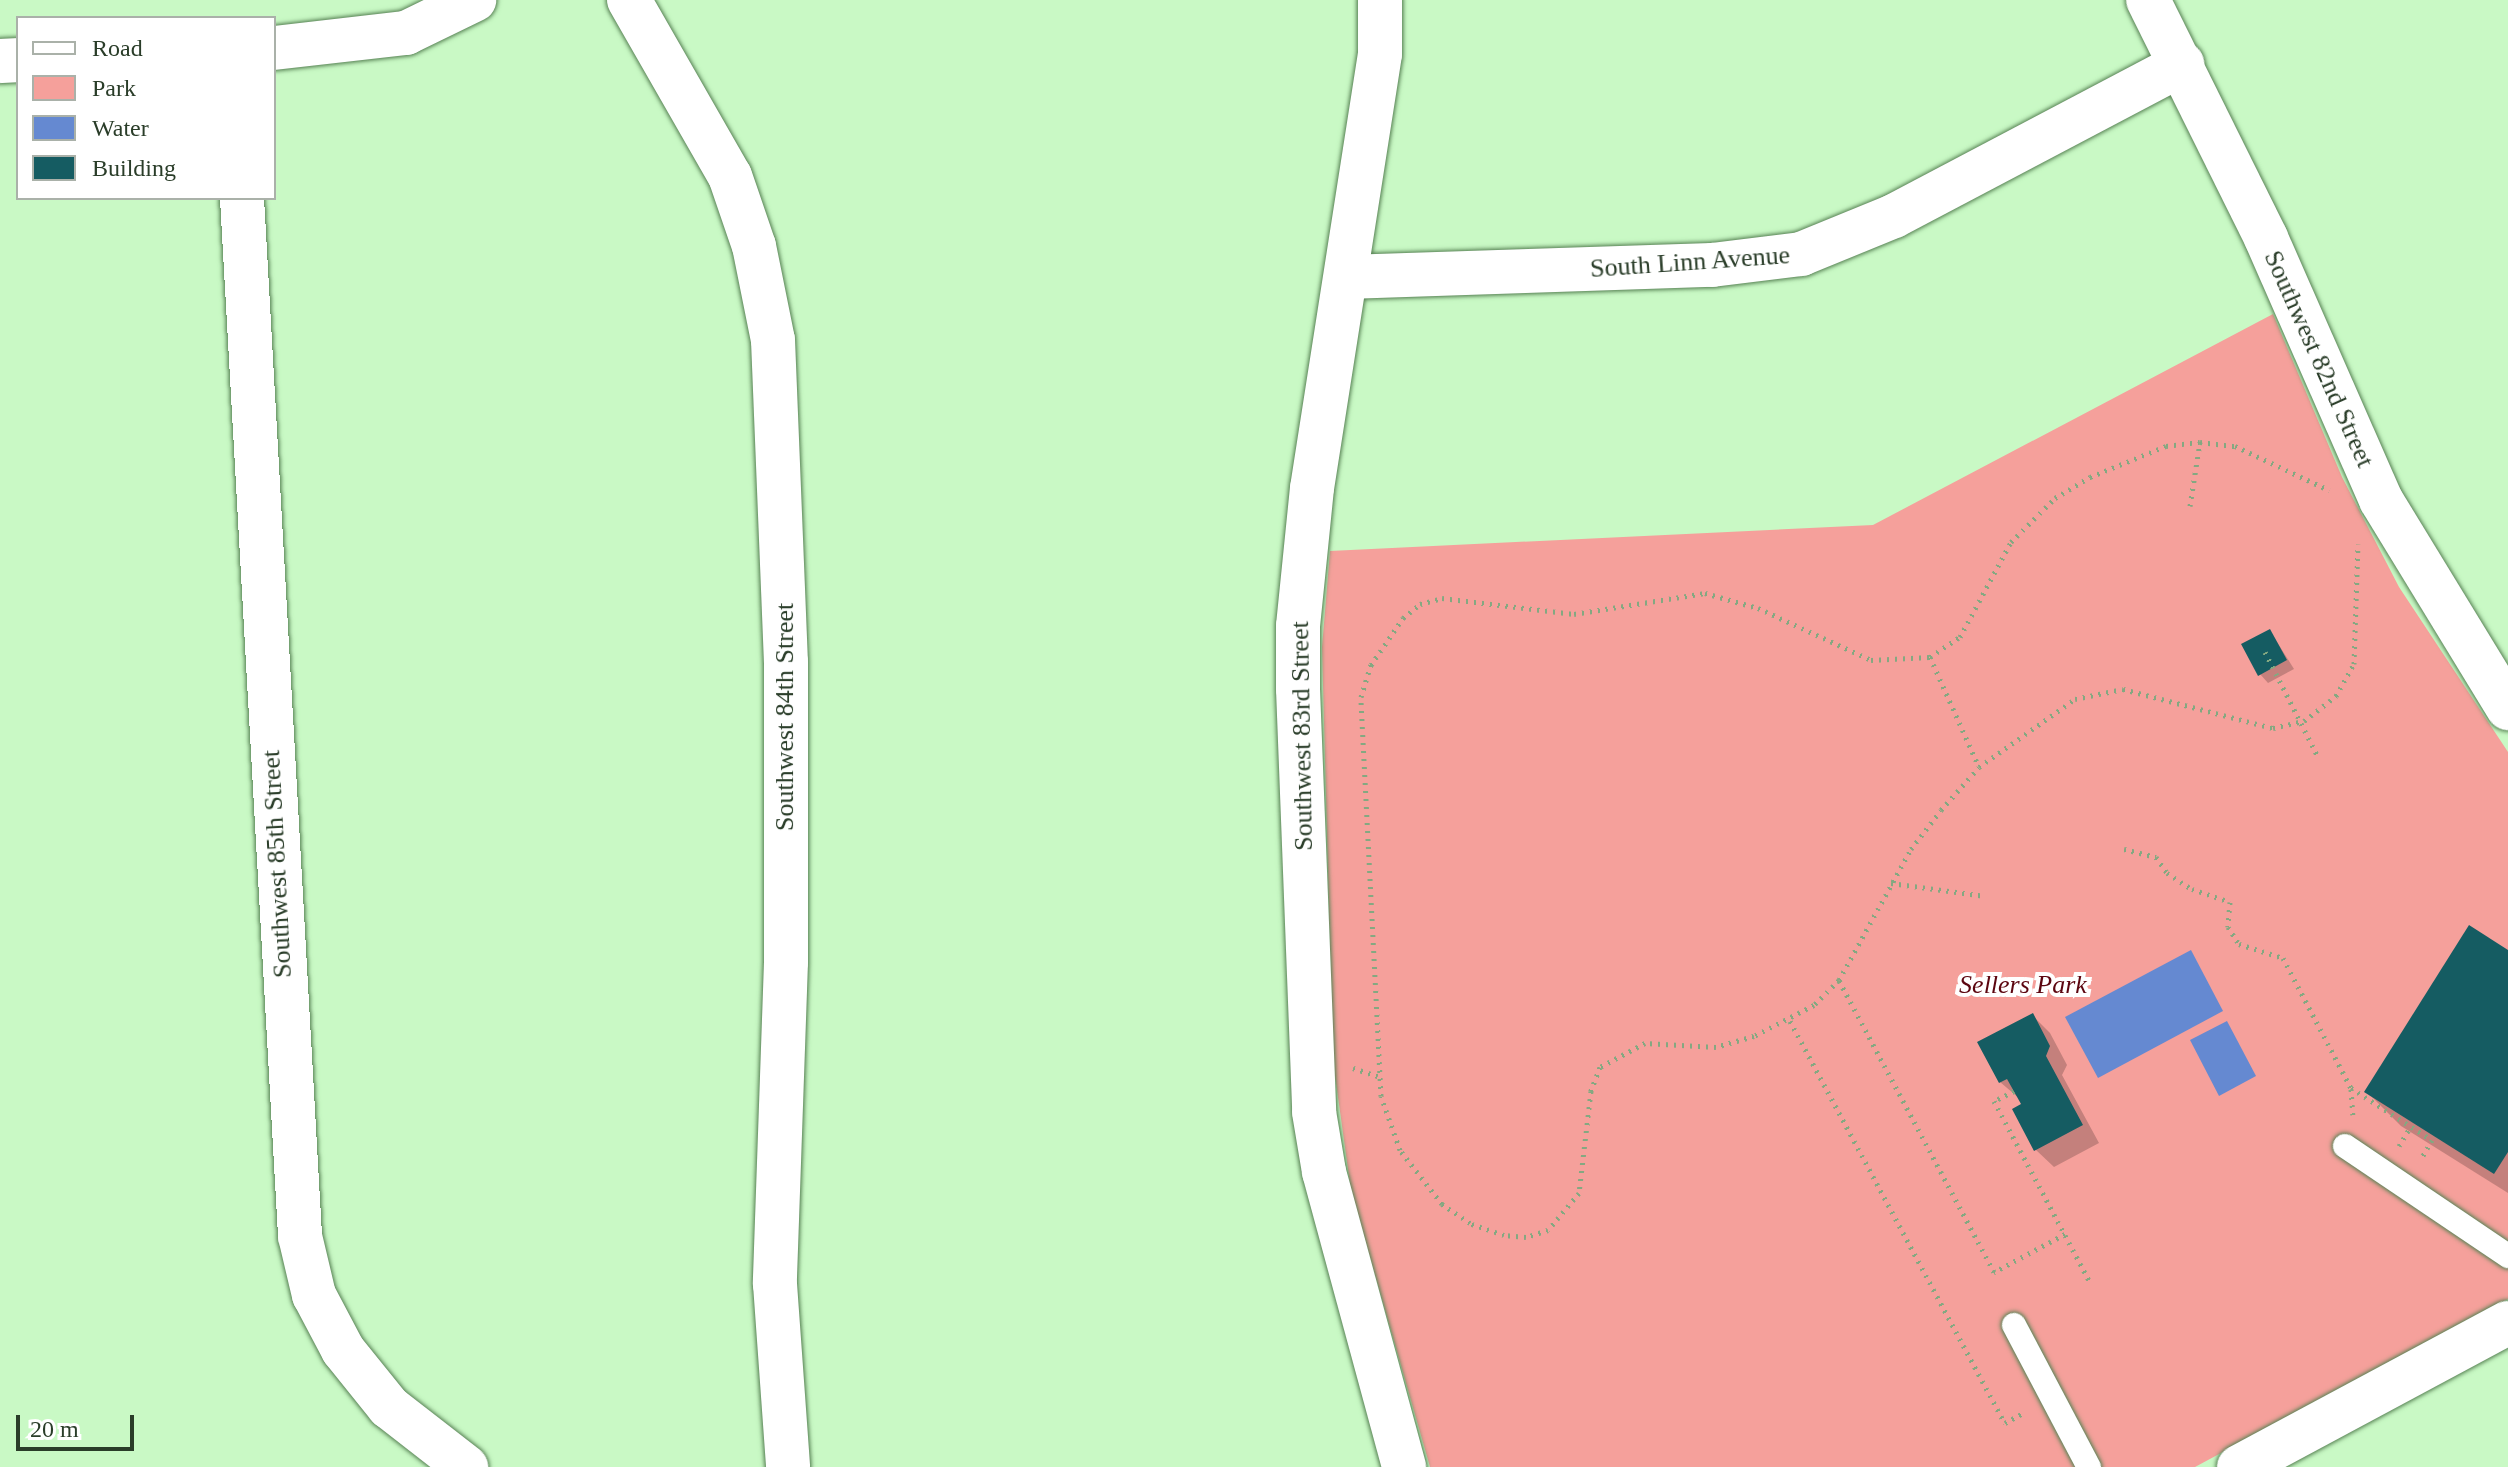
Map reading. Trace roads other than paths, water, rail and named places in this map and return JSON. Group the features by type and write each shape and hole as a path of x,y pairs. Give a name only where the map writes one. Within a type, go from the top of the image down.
{"street":[{"path":"276,48 406,33 474,0"},
{"name":"Southwest 84th Street","path":"629,0 730,176 754,246 773,340 786,662 786,962 775,1284 788,1467"},
{"name":"Southwest 83rd Street","path":"1380,0 1380,54 1312,488 1298,626 1308,1049 1324,1172 1404,1467"},
{"name":"Southwest 82nd Street","path":"2148,0 2272,252 2381,500 2508,708"},
{"name":"South Linn Avenue","path":"1346,277 1712,265 1801,254 1894,216 2182,64"},
{"name":"Southwest 85th Street","path":"242,200 300,1236 314,1295 343,1350 389,1407 466,1467"},
{"path":"2239,1467 2508,1323"}],"lane":[{"path":"2345,1146 2508,1256"},
{"path":"2014,1325 2089,1467"}],"water":[{"path":"2191,950 2223,1011 2098,1078 2065,1017"},
{"path":"2227,1021 2256,1076 2219,1096 2190,1040"}],"park label":[{"name":"Sellers Park","path":"2023,985"}]}
